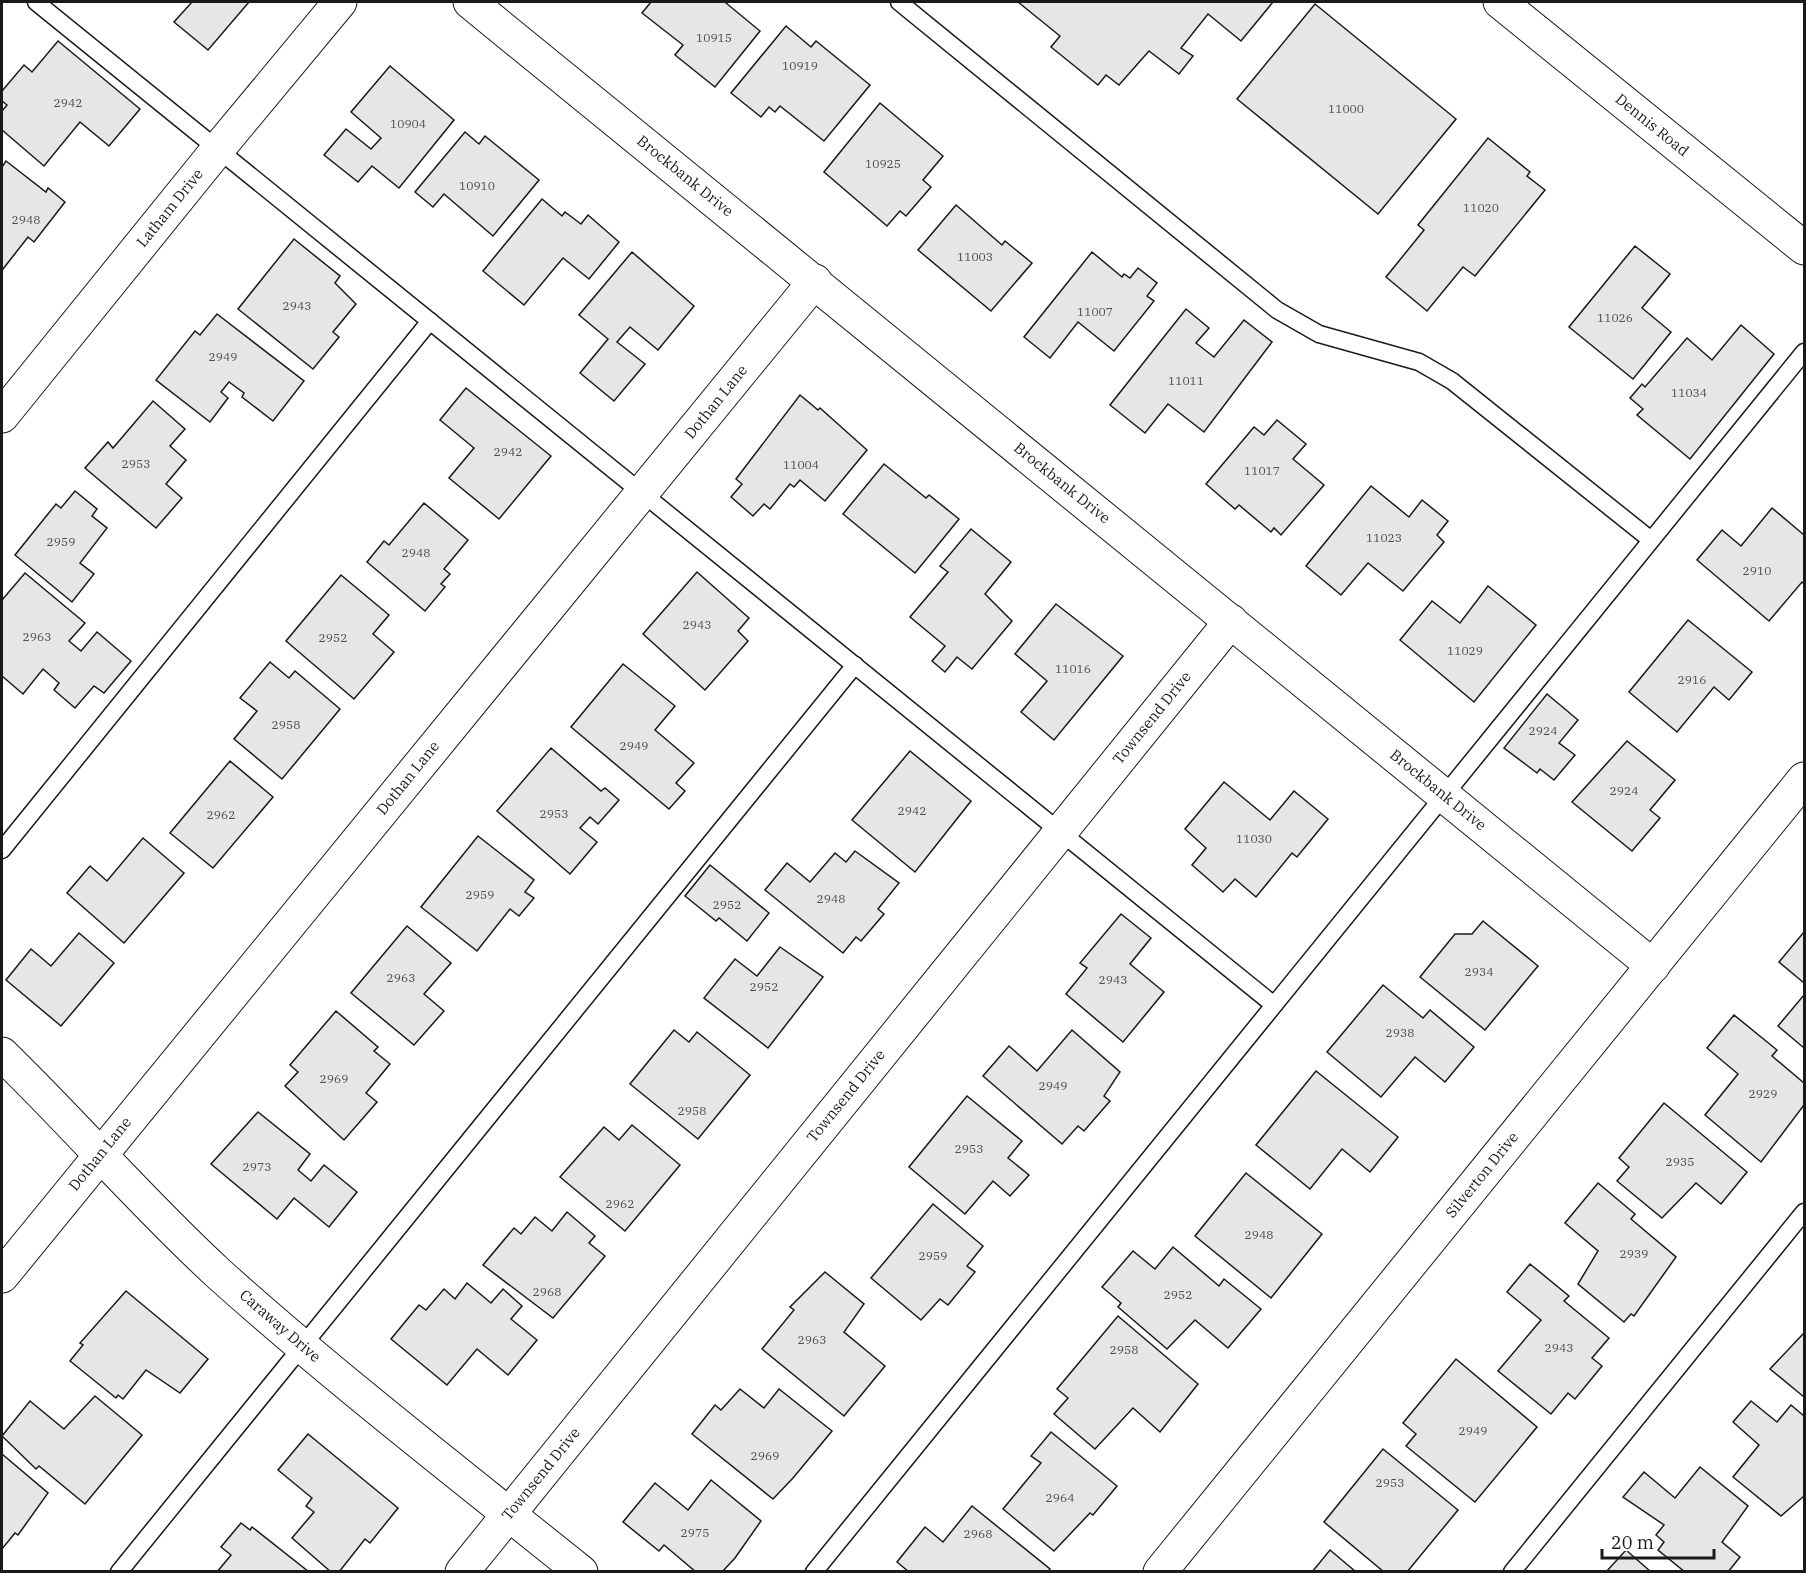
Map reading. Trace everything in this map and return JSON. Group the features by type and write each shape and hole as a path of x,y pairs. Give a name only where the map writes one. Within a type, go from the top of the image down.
{"street":[{"name":"Latham Drive","path":"2,416 340,2"},
{"name":"Brockbank Drive","path":"470,2 1653,966"},
{"name":"Dennis Road","path":"1500,2 1804,249"},
{"name":"Dothan Lane","path":"2,1276 815,281"},
{"name":"Townsend Drive","path":"462,1572 1231,621"},
{"name":"Silverton Drive","path":"1160,1572 1804,779"},
{"name":"Caraway Drive","path":"2,1054 159,1216 218,1272 302,1346 581,1572"}],"lane":[{"path":"36,2 1274,1005"},
{"path":"899,2 1277,310 1319,334 1419,362 1452,381 1651,540"},
{"path":"2,850 430,321"},
{"path":"814,1572 1804,352"},
{"path":"118,1572 855,665"},
{"path":"1512,1572 1804,1212"}],"building":[{"path":"192,2 249,2 208,50 174,22"},
{"path":"651,2 728,2 726,3 760,31 715,87 675,55 683,45 642,13"},
{"path":"1018,2 1273,2 1241,41 1208,14 1181,48 1193,56 1179,74 1149,51 1119,85 1106,75 1098,85 1051,47 1060,36"},
{"path":"1315,4 1456,119 1378,214 1237,99"},
{"path":"786,26 811,47 816,41 870,85 824,141 780,106 775,112 769,107 761,117 731,93"},
{"path":"58,41 140,109 109,146 80,122 44,166 2,130 2,111 7,105 2,101 2,91 24,65 32,72"},
{"path":"390,66 454,120 399,188 372,166 358,182 324,155 346,129 371,149 381,138 351,112"},
{"path":"880,103 943,156 923,180 931,187 906,216 900,211 887,226 824,172"},
{"path":"465,132 479,144 485,136 539,180 493,236 444,194 433,207 415,192"},
{"path":"1488,138 1530,172 1527,176 1545,190 1475,276 1463,267 1427,311 1386,277 1424,230 1418,225"},
{"path":"6,161 46,192 48,188 65,202 34,242 28,237 3,269 2,167"},
{"path":"542,199 562,216 565,212 581,224 588,215 619,242 589,279 563,258 524,305 483,271"},
{"path":"956,205 1002,245 1005,241 1032,263 991,311 918,250"},
{"path":"294,239 340,276 335,283 356,304 333,332 339,337 313,369 238,309"},
{"path":"1635,246 1670,274 1642,308 1671,332 1633,379 1569,327"},
{"path":"632,252 694,306 658,350 630,327 617,342 645,364 614,401 580,373 608,339 579,315"},
{"path":"1092,252 1122,277 1124,274 1130,278 1138,268 1157,283 1147,296 1154,301 1114,351 1078,322 1050,358 1024,337"},
{"path":"1186,309 1209,328 1196,343 1214,357 1244,320 1272,342 1204,432 1168,404 1145,433 1110,405"},
{"path":"217,314 304,381 273,421 242,397 244,393 229,382 221,392 228,398 210,422 156,380 195,331 200,335"},
{"path":"1741,325 1774,354 1690,459 1637,415 1643,409 1630,398 1642,384 1645,387 1687,338 1712,360"},
{"path":"466,388 551,456 499,519 449,478 474,448 440,420"},
{"path":"800,395 818,410 820,408 867,450 825,501 800,480 794,487 790,484 770,509 764,504 753,516 731,497 742,484 736,479"},
{"path":"153,401 185,429 170,446 186,460 166,484 182,498 156,528 85,468 108,442 113,448"},
{"path":"1277,420 1306,444 1293,459 1324,485 1281,535 1274,528 1271,532 1239,505 1235,509 1206,484 1254,427 1264,435"},
{"path":"884,464 926,498 929,495 959,519 915,573 843,514"},
{"path":"1371,486 1409,517 1422,500 1448,521 1437,535 1444,542 1403,591 1368,563 1341,595 1306,566"},
{"path":"75,491 97,509 92,516 107,528 80,563 94,574 72,602 15,555 56,504 61,508"},
{"path":"424,503 468,540 444,569 450,574 441,584 445,587 425,611 367,562 384,541 389,545"},
{"path":"1772,508 1804,535 1804,584 1802,582 1769,621 1697,560 1722,530 1741,546"},
{"path":"971,529 1011,562 985,594 1012,621 972,669 957,657 945,672 932,661 945,646 910,617 948,572 940,566"},
{"path":"697,572 749,618 738,631 748,641 705,690 643,634"},
{"path":"25,573 85,623 69,641 81,651 97,632 131,661 104,693 94,686 75,708 54,690 59,683 43,669 23,694 2,676 2,600"},
{"path":"341,575 389,615 373,634 394,652 354,699 286,641"},
{"path":"1488,586 1536,625 1474,702 1400,640 1432,601 1460,623"},
{"path":"1056,604 1123,656 1054,740 1021,712 1047,681 1015,654"},
{"path":"1688,620 1752,672 1729,700 1714,687 1677,732 1629,692"},
{"path":"270,662 289,678 295,671 340,709 282,779 234,739 257,711 240,698"},
{"path":"623,664 675,706 655,730 694,763 676,783 685,791 669,809 571,727"},
{"path":"1547,694 1578,720 1559,743 1575,755 1554,780 1540,769 1537,773 1504,748"},
{"path":"1627,741 1675,780 1650,810 1660,818 1632,851 1572,802"},
{"path":"551,748 601,791 605,788 619,800 598,824 590,817 580,828 597,842 570,874 497,811"},
{"path":"910,751 971,801 915,872 852,820"},
{"path":"230,761 273,797 213,868 170,833"},
{"path":"1224,782 1270,820 1294,791 1328,819 1297,857 1292,853 1256,897 1235,879 1223,892 1192,865 1206,848 1185,829"},
{"path":"478,836 534,880 525,892 534,898 519,916 510,909 477,951 421,907"},
{"path":"143,838 184,873 124,943 67,893 90,866 107,881"},
{"path":"855,851 899,883 878,909 884,914 861,941 856,937 843,953 765,890 787,863 810,882 835,853 846,862"},
{"path":"710,865 769,913 747,941 719,918 716,921 685,896"},
{"path":"1121,914 1151,938 1130,964 1164,992 1123,1042 1066,994 1087,968 1080,963"},
{"path":"1483,921 1538,966 1485,1030 1420,977 1455,934 1472,934"},
{"path":"407,926 451,963 424,994 444,1011 414,1045 351,993"},
{"path":"1804,932 1804,983 1779,962"},
{"path":"79,933 114,963 61,1026 6,980 31,949 51,966"},
{"path":"780,947 823,977 768,1048 704,998 735,959 757,976"},
{"path":"1383,985 1423,1018 1430,1010 1474,1047 1445,1082 1415,1057 1381,1097 1327,1052"},
{"path":"1804,995 1804,1048 1778,1026"},
{"path":"336,1011 378,1047 374,1051 390,1064 366,1093 377,1102 344,1140 285,1086 298,1072 290,1065"},
{"path":"1734,1015 1777,1050 1772,1056 1804,1083 1804,1105 1761,1162 1705,1115 1738,1074 1707,1048"},
{"path":"674,1030 689,1042 697,1032 750,1075 698,1139 630,1084"},
{"path":"1072,1030 1120,1072 1104,1096 1110,1101 1084,1131 1078,1126 1062,1144 983,1076 1009,1046 1037,1071"},
{"path":"1316,1071 1398,1137 1370,1172 1342,1149 1310,1189 1256,1145"},
{"path":"967,1096 1022,1141 1008,1158 1029,1175 1010,1196 993,1181 965,1214 909,1167"},
{"path":"1664,1103 1747,1172 1721,1204 1696,1183 1662,1218 1617,1181 1629,1167 1619,1158"},
{"path":"258,1112 310,1154 298,1170 311,1181 324,1165 357,1192 329,1227 294,1198 277,1219 211,1164"},
{"path":"632,1125 680,1165 625,1231 560,1177 604,1127 619,1140"},
{"path":"1246,1173 1322,1234 1271,1298 1195,1236"},
{"path":"1598,1183 1635,1214 1631,1219 1676,1257 1634,1316 1631,1314 1624,1322 1578,1284 1598,1251 1565,1223"},
{"path":"933,1204 983,1246 967,1266 975,1272 948,1305 940,1299 921,1320 871,1278"},
{"path":"567,1212 595,1236 589,1243 605,1256 553,1318 483,1265 514,1228 521,1234 535,1217 552,1231"},
{"path":"1173,1247 1219,1286 1224,1279 1261,1309 1228,1348 1195,1320 1167,1349 1118,1307 1121,1303 1102,1287 1133,1251 1155,1269"},
{"path":"1530,1264 1569,1296 1564,1301 1609,1338 1592,1358 1602,1366 1575,1399 1568,1393 1551,1414 1498,1371 1541,1320 1507,1292"},
{"path":"825,1272 864,1304 844,1332 885,1366 844,1416 762,1349 794,1310 790,1307"},
{"path":"467,1283 491,1303 503,1289 522,1306 511,1319 537,1340 508,1375 477,1349 447,1385 391,1339 419,1305 426,1310 444,1289 455,1299"},
{"path":"126,1291 208,1359 180,1393 146,1370 123,1399 118,1395 116,1398 70,1361 83,1345 80,1343"},
{"path":"1118,1316 1198,1384 1160,1432 1133,1408 1095,1449 1054,1414 1068,1398 1057,1389"},
{"path":"1804,1333 1804,1397 1770,1369"},
{"path":"1456,1359 1537,1427 1475,1502 1406,1446 1416,1434 1403,1423"},
{"path":"740,1389 764,1408 779,1389 832,1431 773,1499 692,1434 715,1405 721,1410"},
{"path":"95,1396 142,1435 85,1504 39,1466 36,1469 2,1436 30,1401 64,1429"},
{"path":"1751,1401 1777,1422 1791,1405 1804,1416 1804,1496 1781,1516 1733,1477 1759,1445 1733,1422"},
{"path":"1051,1432 1117,1486 1093,1515 1090,1513 1054,1551 1003,1509 1041,1463 1031,1456"},
{"path":"308,1434 398,1508 370,1543 365,1539 339,1572 331,1572 292,1538 314,1512 306,1506 312,1498 278,1470"},
{"path":"1383,1449 1458,1510 1407,1572 1384,1572 1324,1522"},
{"path":"2,1454 48,1493 18,1535 15,1533 2,1549"},
{"path":"1700,1467 1748,1506 1722,1542 1740,1557 1728,1572 1685,1572 1658,1550 1664,1542 1656,1535 1664,1525 1623,1497 1644,1472 1675,1498"},
{"path":"711,1480 761,1521 735,1558 722,1572 696,1572 664,1545 659,1551 623,1522 655,1483 688,1510"},
{"path":"972,1506 1050,1569 1048,1572 909,1572 897,1562 925,1527 943,1542"},
{"path":"241,1523 250,1530 252,1527 309,1572 217,1572 231,1555 221,1547"},
{"path":"1330,1550 1356,1572 1312,1572"},
{"path":"1626,1550 1651,1572 1606,1572"}]}
